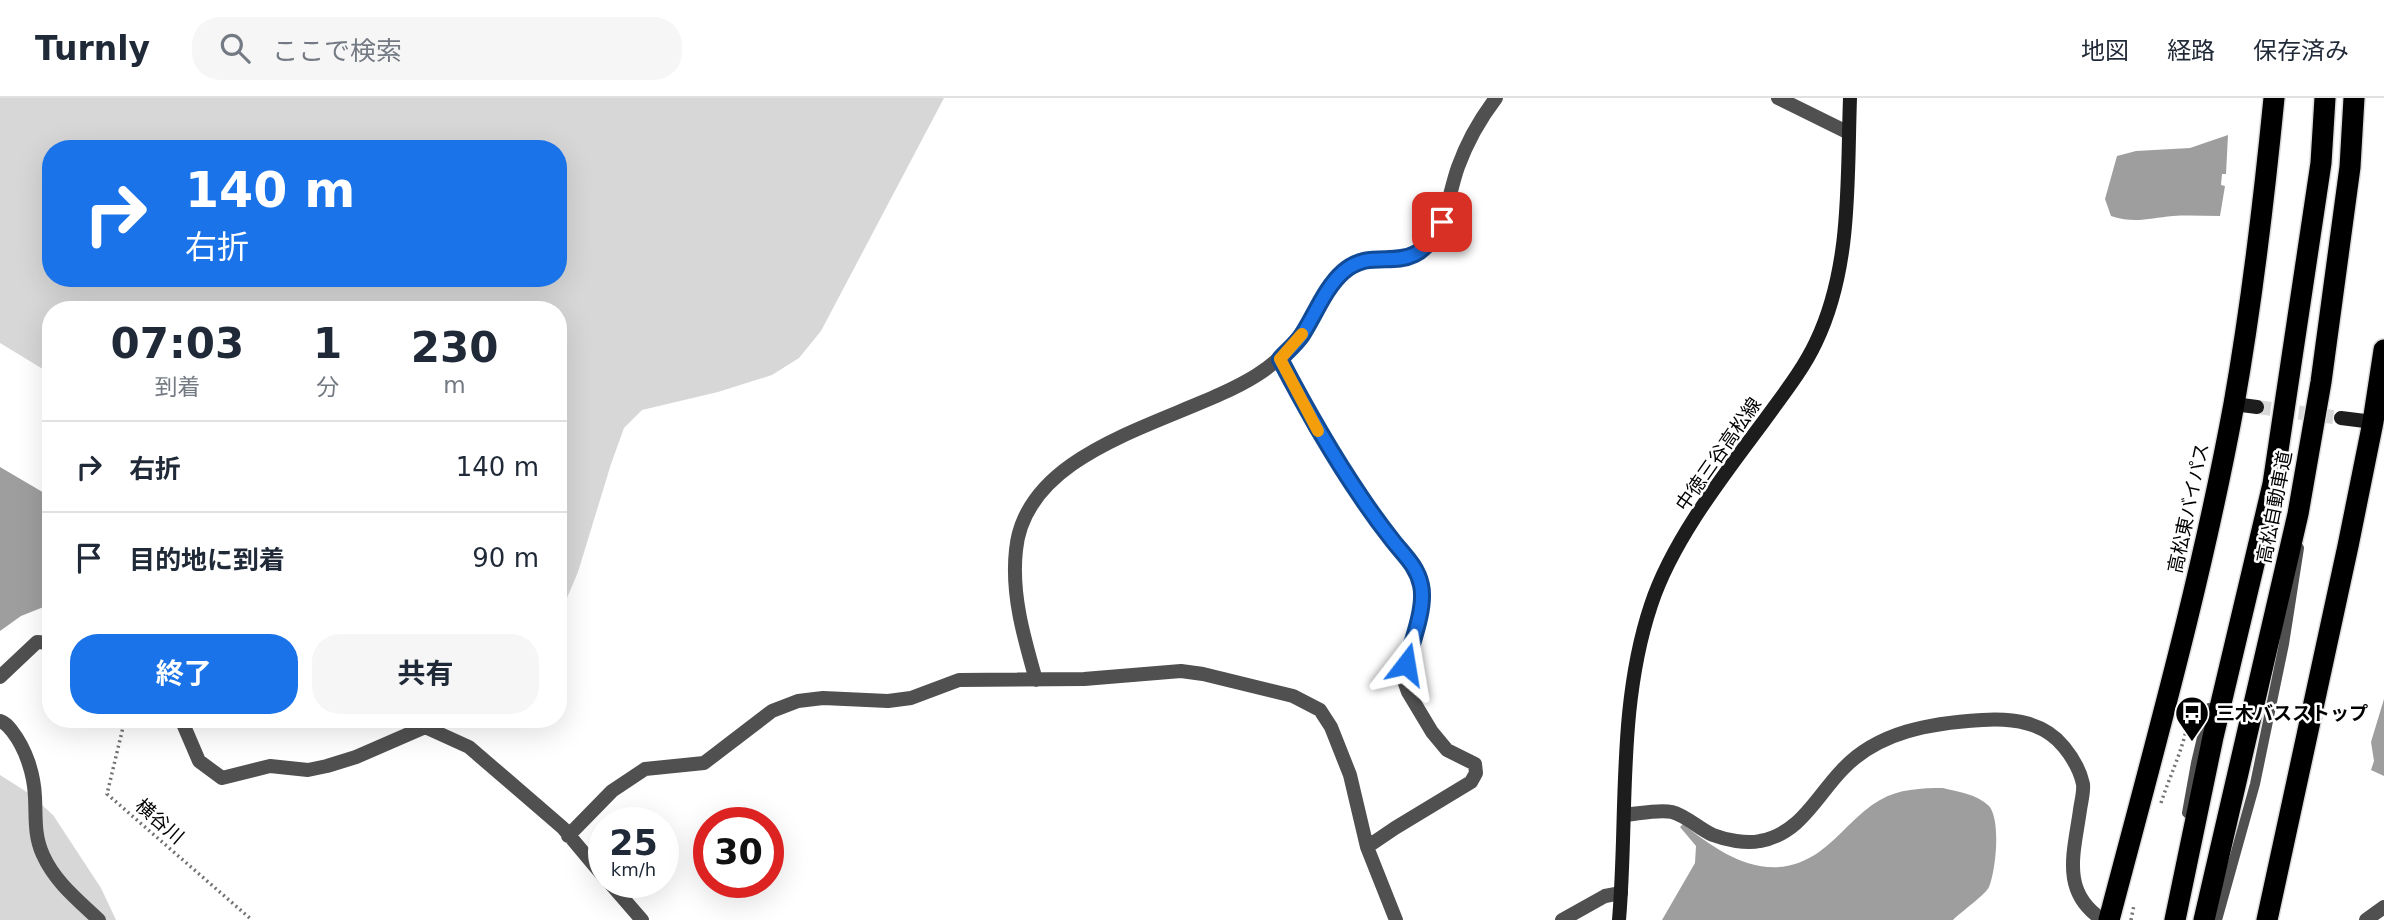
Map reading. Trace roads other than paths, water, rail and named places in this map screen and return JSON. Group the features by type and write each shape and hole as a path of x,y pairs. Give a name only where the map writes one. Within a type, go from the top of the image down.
{"highway":[{"name":"高松東バイパス","path":"2109,920 2203,554 2234,404 2255,273 2274,98"},
{"name":"高松自動車道","path":"2175,920 2213,737 2273,484 2321,163 2325,98"},
{"name":"高松自動車道","path":"2204,920 2298,514 2321,383 2350,167 2354,98"},
{"path":"2267,920 2374,422 2384,350"}],"main road":[{"name":"中徳三谷高松線","path":"1619,920 1625,749 1636,663 1651,604 1672,559 1707,497 1788,388 1816,343 1836,292 1847,200 1850,98"},
{"path":"2234,404 2257,407"},
{"path":"2340,418 2374,422"}],"street":[{"path":"1035,680 1021,626 1015,581 1016,548 1023,524 1048,484 1068,466 1096,449 1201,404 1256,376 1280,359 1300,338 1331,287 1345,271 1363,261 1403,259 1420,252 1434,239 1473,133 1496,98"},
{"path":"1778,98 1849,133"},
{"path":"1280,359 1316,429 1418,575 1422,588 1421,605 1403,678 1408,692 1447,750 1475,764 1476,773 1471,782 1367,847"},
{"path":"0,677 37,642 42,642"},
{"path":"568,836 612,791 645,769 704,763 772,711 798,701 823,698 888,701 911,698 959,680 1035,680 1181,671 1293,696 1320,710 1336,739 1350,775 1367,847 1396,920"},
{"path":"1624,815 1670,811 1713,835 1735,841 1758,842 1782,835 1802,819 1843,769 1871,746 1900,732 1957,721 2005,718 2033,724 2056,737 2076,762 2083,786 2071,871 2076,892 2091,912 2103,920"},
{"path":"0,721 5,723 21,742 35,795 35,829 41,851 52,874 99,920"},
{"path":"185,728 199,761 222,778 270,766 308,770 327,766 356,757 423,728"},
{"path":"427,728 469,747 563,828 588,859"},
{"path":"1562,920 1605,896 1621,893"},
{"path":"622,898 642,920"},
{"path":"2366,920 2384,907"}],"lane":[{"path":"2217,920 2255,784 2284,644 2298,565 2305,470"},
{"path":"2168,920 2196,763 2248,554 2273,484"}],"tunnel":[{"path":"2257,407 2341,418"}],"place":[{"name":"三木バスストップ","path":"2192,743"}]}
